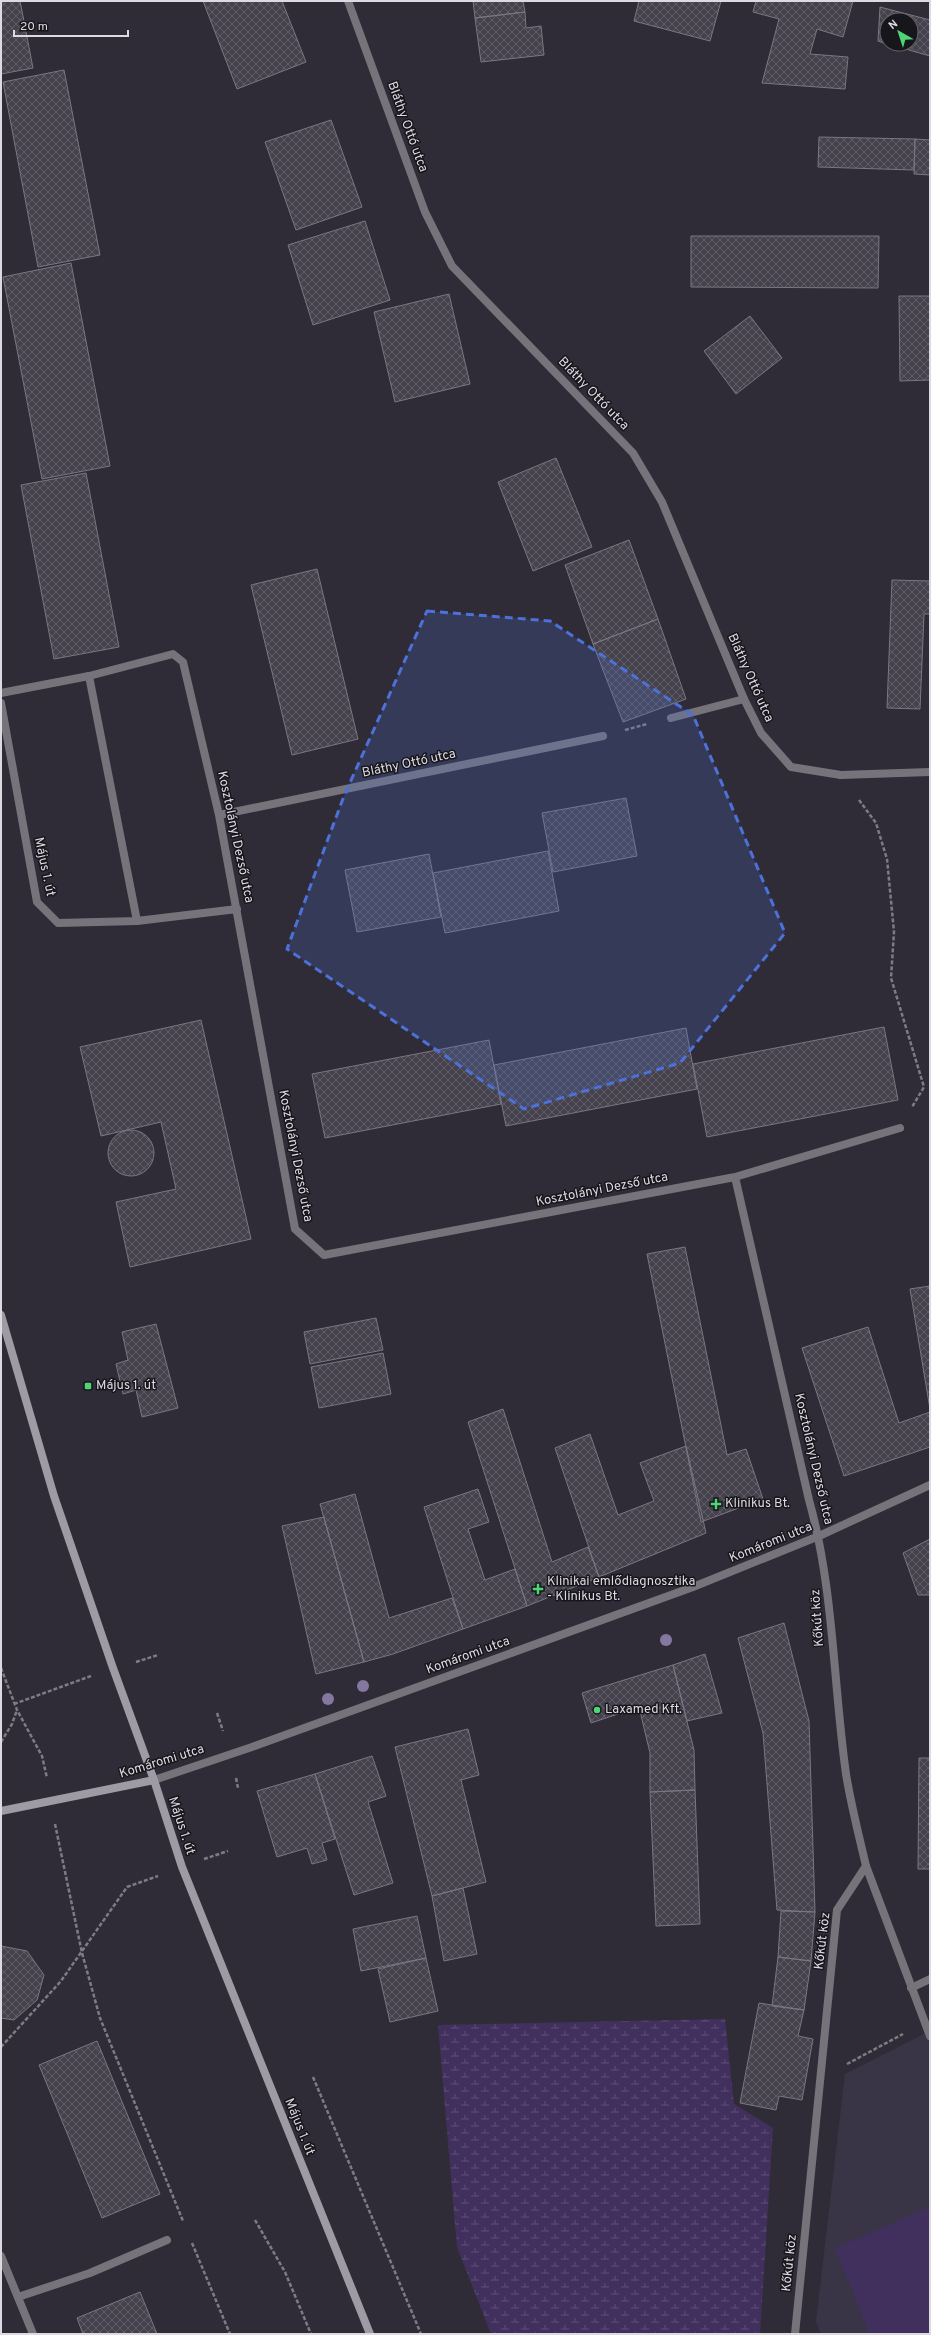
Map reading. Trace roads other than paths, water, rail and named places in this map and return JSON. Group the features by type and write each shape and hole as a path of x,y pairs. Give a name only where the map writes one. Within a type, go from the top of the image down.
{"main road":[{"name":"Május 1. út","path":"1,1315 54,1496 113,1668 154,1780 182,1867 370,2334"},
{"name":"Komáromi utca","path":"1,1811 154,1780"}],"street":[{"name":"Bláthy Ottó utca","path":"348,1 425,212 452,266 633,453 662,502 744,699 761,733 791,767 841,775 930,772"},
{"name":"Kosztolányi Dezső utca","path":"89,676 173,654 183,662 220,815 295,1229 324,1255 735,1177 900,1128"},
{"path":"1,693 89,676 137,921"},
{"path":"671,718 744,699"},
{"name":"Május 1. út","path":"1,703 37,902 58,923 137,921 237,909"},
{"name":"Bláthy Ottó utca","path":"220,815 603,736"},
{"name":"Kosztolányi Dezső utca","path":"735,1177 809,1500 819,1536"},
{"name":"Komáromi utca","path":"154,1780 252,1747 693,1587 819,1536 930,1485"},
{"name":"Kőkút köz","path":"795,2334 838,1910 866,1866 846,1775 833,1652 829,1592 819,1536"},
{"path":"866,1866 930,2036"},
{"path":"911,1988 930,1979"},
{"path":"18,2297 90,2273 167,2240"},
{"path":"1,2256 33,2334"}],"place":[{"name":"Május 1. út","path":"88,1386"},
{"name":"Klinikus Bt.","path":"716,1504"},
{"name":"Klinikai emlődiagnosztika - Klinikus Bt.","path":"538,1589"},
{"name":"Laxamed Kft.","path":"597,1710"}]}
